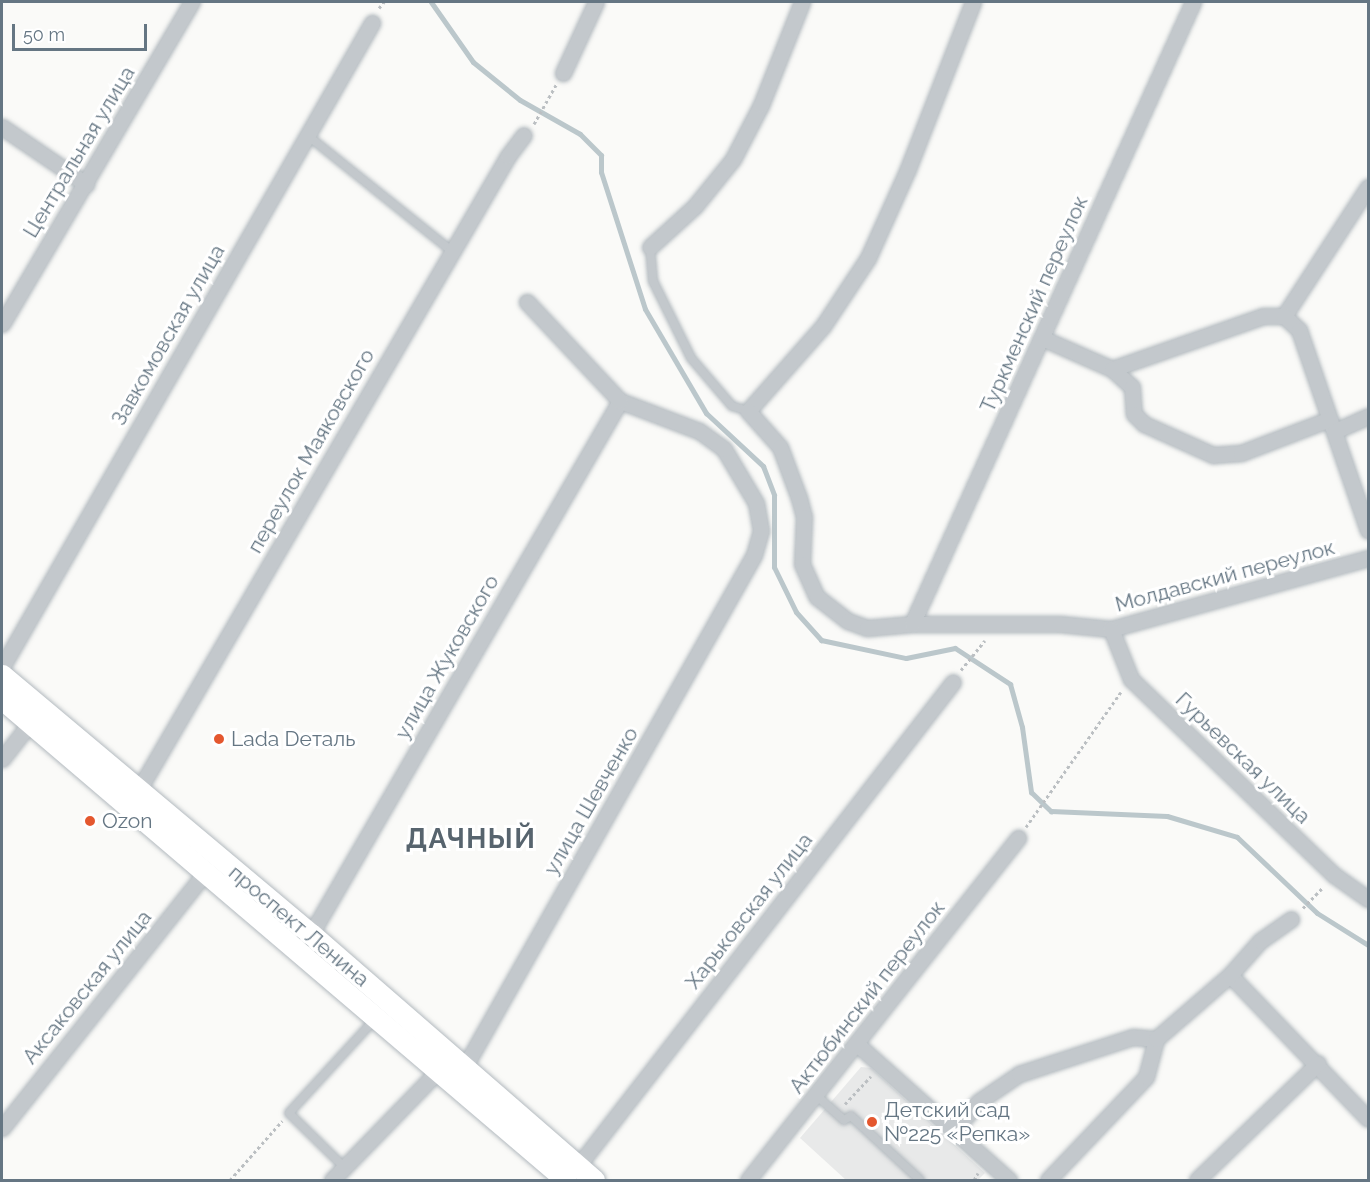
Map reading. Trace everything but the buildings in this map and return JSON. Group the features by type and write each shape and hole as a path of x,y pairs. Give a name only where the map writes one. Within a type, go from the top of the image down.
{"main road":[{"name":"проспект Ленина","path":"2,675 311,934 464,1068 563,1175"},
{"name":"проспект Ленина","path":"2,699 563,1175 594,1180"}],"street":[{"name":"Центральная улица","path":"2,324 192,2"},
{"path":"563,73 596,2"},
{"path":"650,247 695,206 733,159 761,105 802,2"},
{"path":"748,411 823,326 868,258 908,169 973,2"},
{"name":"Туркменский переулок","path":"912,624 1194,2"},
{"name":"Завкомовская улица","path":"2,667 372,23"},
{"path":"2,127 86,184"},
{"name":"переулок Маяковского","path":"138,791 508,156 529,129"},
{"path":"1284,316 1368,187"},
{"path":"527,303 620,401"},
{"path":"1112,369 1263,316 1284,316 1299,330 1368,530"},
{"path":"1042,338 1112,369 1132,387 1134,414 1144,424 1213,455 1241,453 1368,416"},
{"name":"улица Шевченко","path":"464,1068 754,555 760,531 756,503 724,449 699,431 620,401"},
{"name":"улица Жуковского","path":"311,934 620,401"},
{"name":"Молдавский переулок","path":"748,411 780,447 799,498 804,517 802,564 817,597 849,621 867,628 912,624 1060,624 1111,629 1368,558"},
{"name":"Гурьевская улица","path":"1111,629 1131,679 1334,874 1368,899"},
{"name":"Харьковская улица","path":"563,1175 956,678"},
{"path":"2,759 30,723"},
{"name":"Актюбинский переулок","path":"748,1180 858,1045 1018,838"},
{"name":"Аксаковская улица","path":"2,1128 205,873"},
{"path":"1048,1180 1146,1077 1156,1039 1230,975 1260,940 1292,919"},
{"path":"1230,975 1318,1063 1368,1119"},
{"path":"954,1131 978,1102 1019,1074 1133,1037 1156,1039"},
{"path":"858,1045 1009,1180"},
{"path":"1197,1180 1318,1063"},
{"path":"332,1180 438,1071"}],"lane":[{"path":"307,135 452,251"},
{"path":"650,247 653,281 692,358 732,406 748,411"},
{"path":"345,1168 289,1113 376,1018"},
{"path":"817,1096 844,1120 851,1116 920,1180"}],"path":[{"path":"529,129 546,101"},
{"path":"956,678 978,650"},
{"path":"1038,813 1131,679"},
{"path":"1304,908 1314,896"},
{"path":"842,1107 874,1077"},
{"path":"230,1180 289,1113"},
{"path":"974,1180 977,1172"}],"shaded area":[{"name":"Детский сад №225 «Репка»","path":"861,1067 871,1068 985,1173 978,1180 846,1180 800,1138"}],"waterway":[{"path":"431,2 473,62 520,100 580,134 601,155 601,172 645,309 706,413 763,466 774,495 774,567 796,612 821,640 906,658 955,648 1010,684 1022,727 1031,792 1051,811 1167,816 1237,837 1317,913 1368,945"}],"place":[{"name":"Lada Dеталь","path":"219,739"},
{"name":"Ozon","path":"90,821"},
{"name":"Детский сад №225 «Репка»","path":"872,1122"}],"district":[{"name":"ДАЧНЫЙ","path":"471,839"}]}
